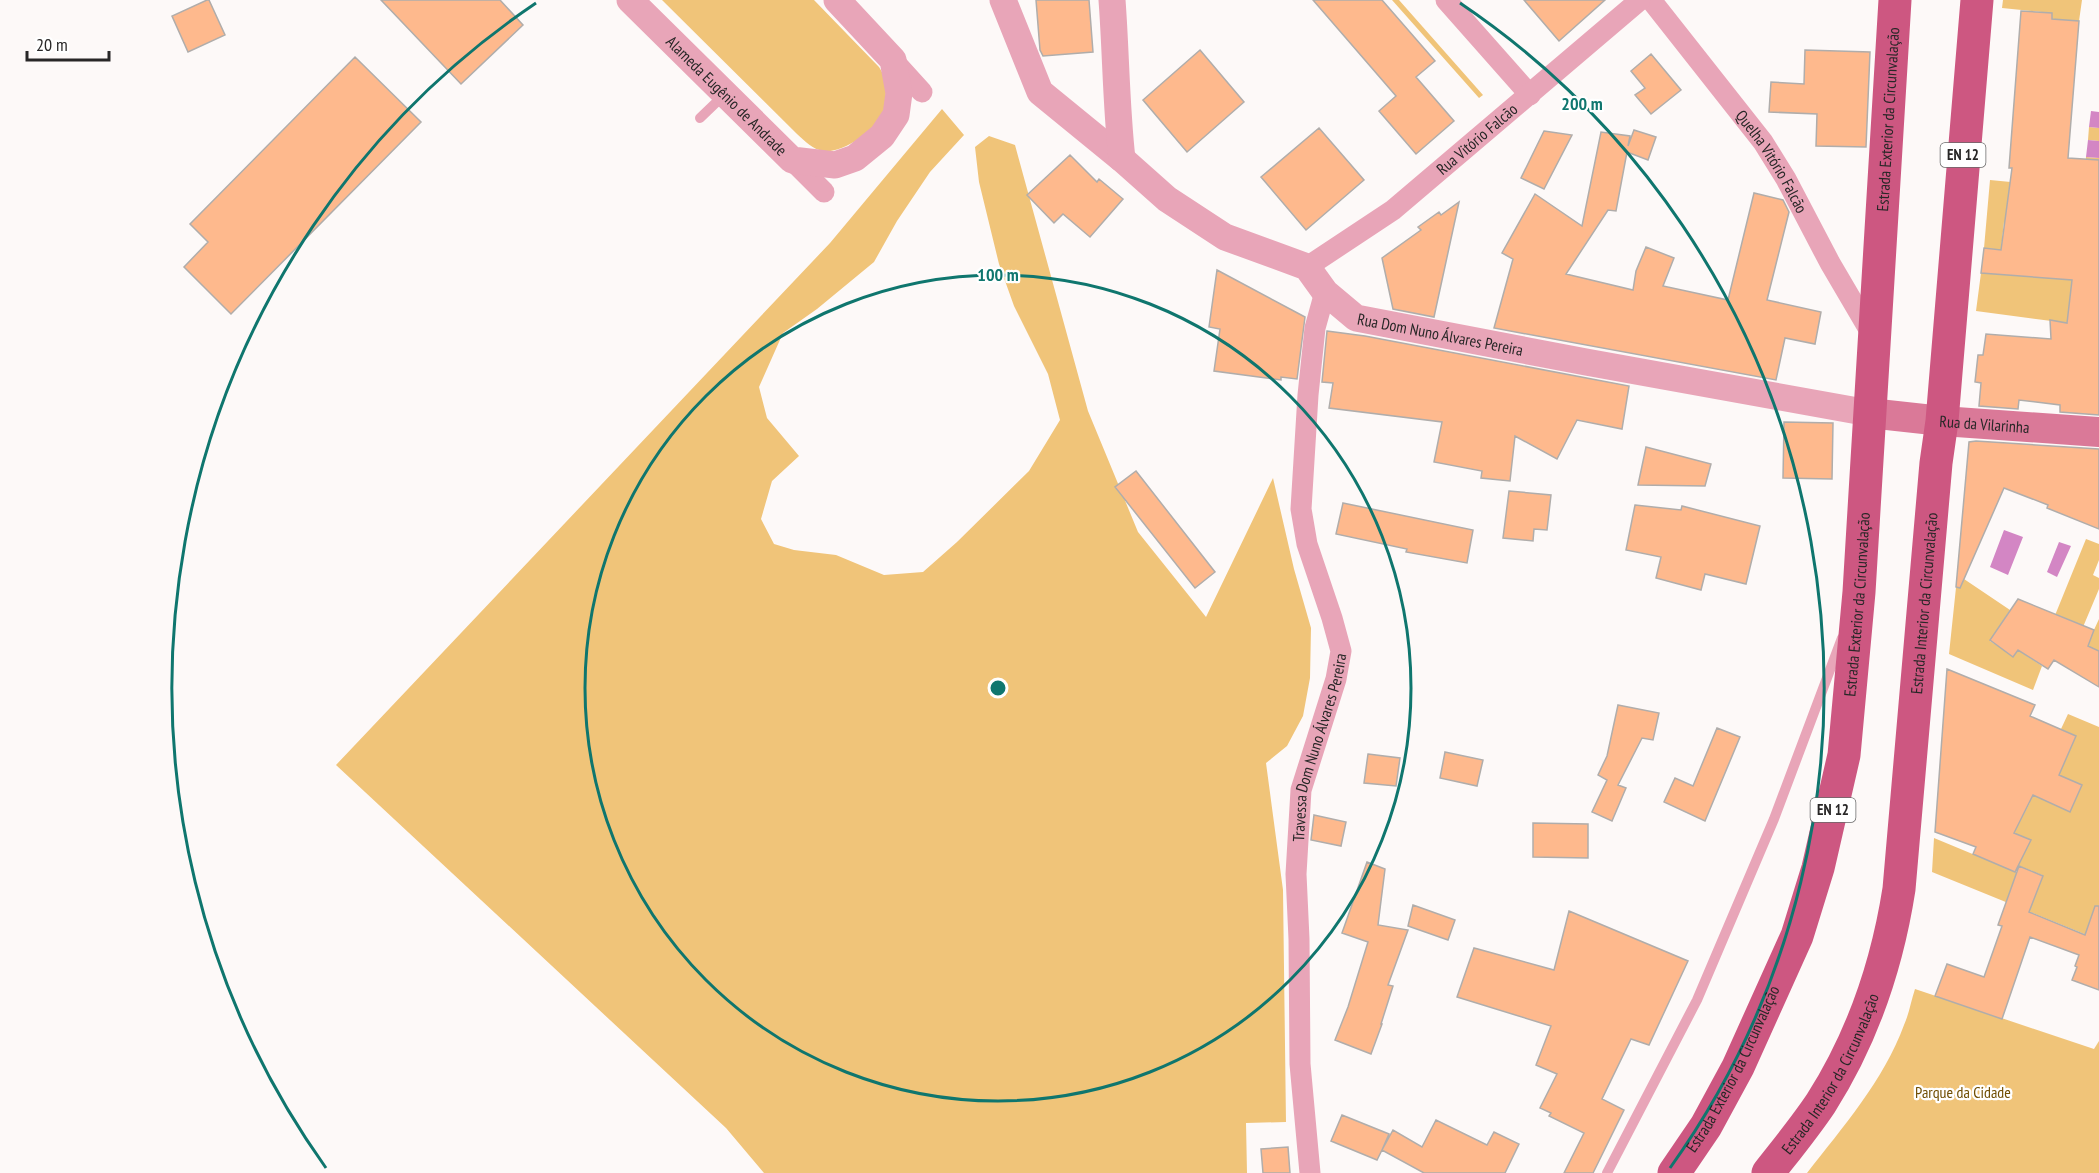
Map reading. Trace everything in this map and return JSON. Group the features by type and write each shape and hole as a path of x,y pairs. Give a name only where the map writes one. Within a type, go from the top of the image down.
{"main road":[{"name":"Estrada Exterior da Circunvalação","path":"1674,1173 1706,1126 1738,1067 1797,936 1818,868 1844,755 1859,592 1895,0"},
{"name":"Estrada Interior da Circunvalação","path":"1768,1173 1820,1104 1845,1062 1866,1019 1894,923 1936,464 1942,421 1977,0"},
{"name":"Rua da Vilarinha","path":"1869,413 1942,421 2099,432"}],"street":[{"name":"Alameda Eugênio de Andrade","path":"630,0 792,160 835,165 855,158 882,136 896,115 898,104 898,83 893,60"},
{"path":"1003,0 1040,92 1167,199 1225,237 1307,267"},
{"path":"1112,0 1117,119 1122,159"},
{"path":"1446,0 1530,95"},
{"name":"Rua Vitório Falcão","path":"1307,267 1393,210 1640,0"},
{"name":"Quelha Vitório Falcão","path":"1651,0 1763,142 1874,338"},
{"path":"842,3 922,92"},
{"path":"792,160 824,192"},
{"name":"Rua Dom Nuno Álvares Pereira","path":"1307,267 1325,292 1356,318 1869,413"},
{"name":"Travessa Dom Nuno Álvares Pereira","path":"1310,1173 1300,1064 1296,874 1301,790 1336,679 1341,651 1306,544 1301,509 1315,328 1325,292"}],"lane":[{"path":"700,118 725,94"},
{"path":"1607,1173 1697,1000 1774,819 1859,592"}],"green space":[{"path":"662,0 814,0 882,71 886,88 883,116 873,128 848,145 831,151 816,149 797,134"},
{"path":"1392,0 1399,0 1483,95 1479,98"},
{"path":"2003,0 2082,0 2079,21 2052,19 2052,13 2002,8"},
{"path":"942,109 964,135 930,172 897,221 874,262 817,309 783,333 759,387 767,418 799,456 772,481 761,519 774,544 794,550 836,555 884,575 923,572 1029,471 1060,420 1048,374 1014,306 999,264 979,182 975,147 989,136 1015,145 1088,411 1138,532 1206,617 1273,478 1294,569 1311,628 1310,678 1303,716 1287,746 1266,763 1283,890 1286,1122 1246,1123 1247,1173 764,1173 726,1128 336,765 830,243"},
{"path":"2089,127 2099,128 2099,141 2088,140"},
{"path":"2086,157 2099,158 2099,190 2080,223 2067,323 1976,311 1981,273 2053,278 2045,225 2004,222 2001,250 1984,248 1990,180 2083,189"},
{"path":"2086,539 2099,544 2099,560 2093,575 2099,578 2099,589 2083,627 2093,632 2099,619 2099,651 2047,635"},
{"path":"1957,578 1964,579 2010,610 1990,641 2013,656 2018,650 2042,666 2033,690 1949,654"},
{"path":"2068,714 2099,727 2099,940 1932,872 1934,838 2040,882 2042,875 2002,859 2030,840 2014,833 2030,802 2029,793 2070,811 2082,785 2014,757 2070,750 2076,736 2061,729"},
{"name":"Parque da Cidade","path":"1915,989 2094,1049 2099,1041 2099,1173 1807,1173 1874,1084 1896,1045"}],"shaded area":[{"path":"2091,111 2099,112 2099,128 2089,127"},
{"path":"2088,140 2099,141 2099,158 2086,157"},
{"path":"2004,530 2023,537 2008,575 1990,567"},
{"path":"2059,542 2071,546 2057,577 2047,572"}],"building":[{"path":"207,0 225,35 188,52 172,16"},
{"path":"381,0 500,0 523,25 461,84"},
{"path":"1036,0 1089,0 1093,52 1043,56 1040,50"},
{"path":"1313,0 1382,0 1435,61 1416,77 1454,121 1416,154 1379,111 1396,96"},
{"path":"1524,0 1605,0 1559,41"},
{"path":"2021,11 2052,13 2052,19 2079,21 2068,158 2099,160 2099,415 2060,412 2060,405 2019,400 2018,409 1979,406 1981,383 1975,382 1978,355 1983,355 1986,334 2051,339 2050,320 2067,323 2072,280 1981,273 1984,248 2001,250 2012,168 2009,168"},
{"path":"1200,50 1244,102 1187,152 1143,100"},
{"path":"1805,50 1870,52 1866,147 1816,146 1817,114 1769,112 1771,82 1804,84"},
{"path":"1651,54 1681,90 1651,114 1635,95 1645,88 1631,71"},
{"path":"355,57 421,122 231,314 184,267 208,242 190,224"},
{"path":"1319,128 1364,180 1306,230 1261,177"},
{"path":"1634,130 1656,137 1648,160 1627,152 1616,211 1608,210 1566,274 1633,290 1636,271 1646,247 1674,258 1663,286 1728,300 1754,193 1783,200 1789,212 1767,300 1821,312 1815,344 1785,338 1776,380 1494,328 1513,259 1502,253 1535,194 1582,226 1601,132 1630,136 1628,146"},
{"path":"1544,131 1572,135 1544,189 1521,178"},
{"path":"1070,155 1097,182 1099,179 1123,199 1090,237 1063,214 1054,223 1027,195"},
{"path":"1459,202 1434,317 1393,309 1382,258 1421,230 1418,227 1439,212 1441,215"},
{"path":"1217,270 1305,317 1297,379 1281,377 1281,380 1214,371 1220,329 1209,327"},
{"path":"1327,331 1365,336 1629,386 1622,429 1577,420 1557,459 1515,436 1510,481 1481,478 1482,471 1434,462 1442,422 1329,408 1333,383 1322,382"},
{"path":"1784,422 1833,423 1832,479 1783,478"},
{"path":"1969,442 2099,449 2099,529 2047,508 2048,505 2004,488 1960,588 1956,587"},
{"path":"1646,447 1711,464 1705,486 1638,485"},
{"path":"1136,471 1215,572 1195,588 1115,487"},
{"path":"1509,491 1551,495 1547,530 1534,529 1533,541 1503,538"},
{"path":"1343,503 1473,530 1467,563 1406,552 1407,549 1336,534"},
{"path":"1635,505 1681,510 1682,506 1760,526 1746,584 1705,574 1701,590 1656,578 1661,557 1626,550"},
{"path":"2018,599 2094,630 2088,646 2099,651 2099,687 2054,660 2048,669 2018,650 2013,657 1990,640"},
{"path":"1947,669 2035,705 2030,716 2076,736 2059,775 2082,785 2070,812 2033,795 2014,833 2031,840 2015,872 1973,854 1976,847 1935,832"},
{"path":"1618,705 1659,713 1653,740 1642,738 1618,785 1626,788 1612,821 1592,812 1607,780 1598,775 1607,756"},
{"path":"1717,728 1740,737 1705,821 1664,802 1675,778 1693,786"},
{"path":"1445,752 1483,760 1477,786 1440,778"},
{"path":"1368,754 1400,758 1396,786 1364,783"},
{"path":"1314,815 1346,822 1341,846 1311,840"},
{"path":"1533,823 1588,824 1588,858 1533,857"},
{"path":"1367,862 1385,869 1378,925 1408,930 1388,985 1393,986 1371,1054 1335,1040 1368,942 1342,933"},
{"path":"2019,866 2043,876 2029,912 2085,935 2095,906 2099,906 2099,990 2072,980 2079,955 2030,937 2002,1019 1935,996 1947,964 1984,977 2002,926 1998,925"},
{"path":"1413,905 1455,920 1448,940 1408,926"},
{"path":"1569,911 1688,961 1649,1045 1631,1039 1602,1099 1624,1110 1593,1173 1564,1173 1584,1133 1549,1116 1551,1113 1540,1108 1557,1074 1536,1065 1551,1026 1457,997 1474,948 1554,970"},
{"path":"1342,1115 1389,1134 1377,1160 1331,1141"},
{"path":"1436,1120 1487,1145 1494,1132 1519,1144 1505,1173 1424,1173 1382,1150 1393,1130 1422,1147"},
{"path":"1288,1147 1290,1173 1263,1173 1261,1149"}]}
